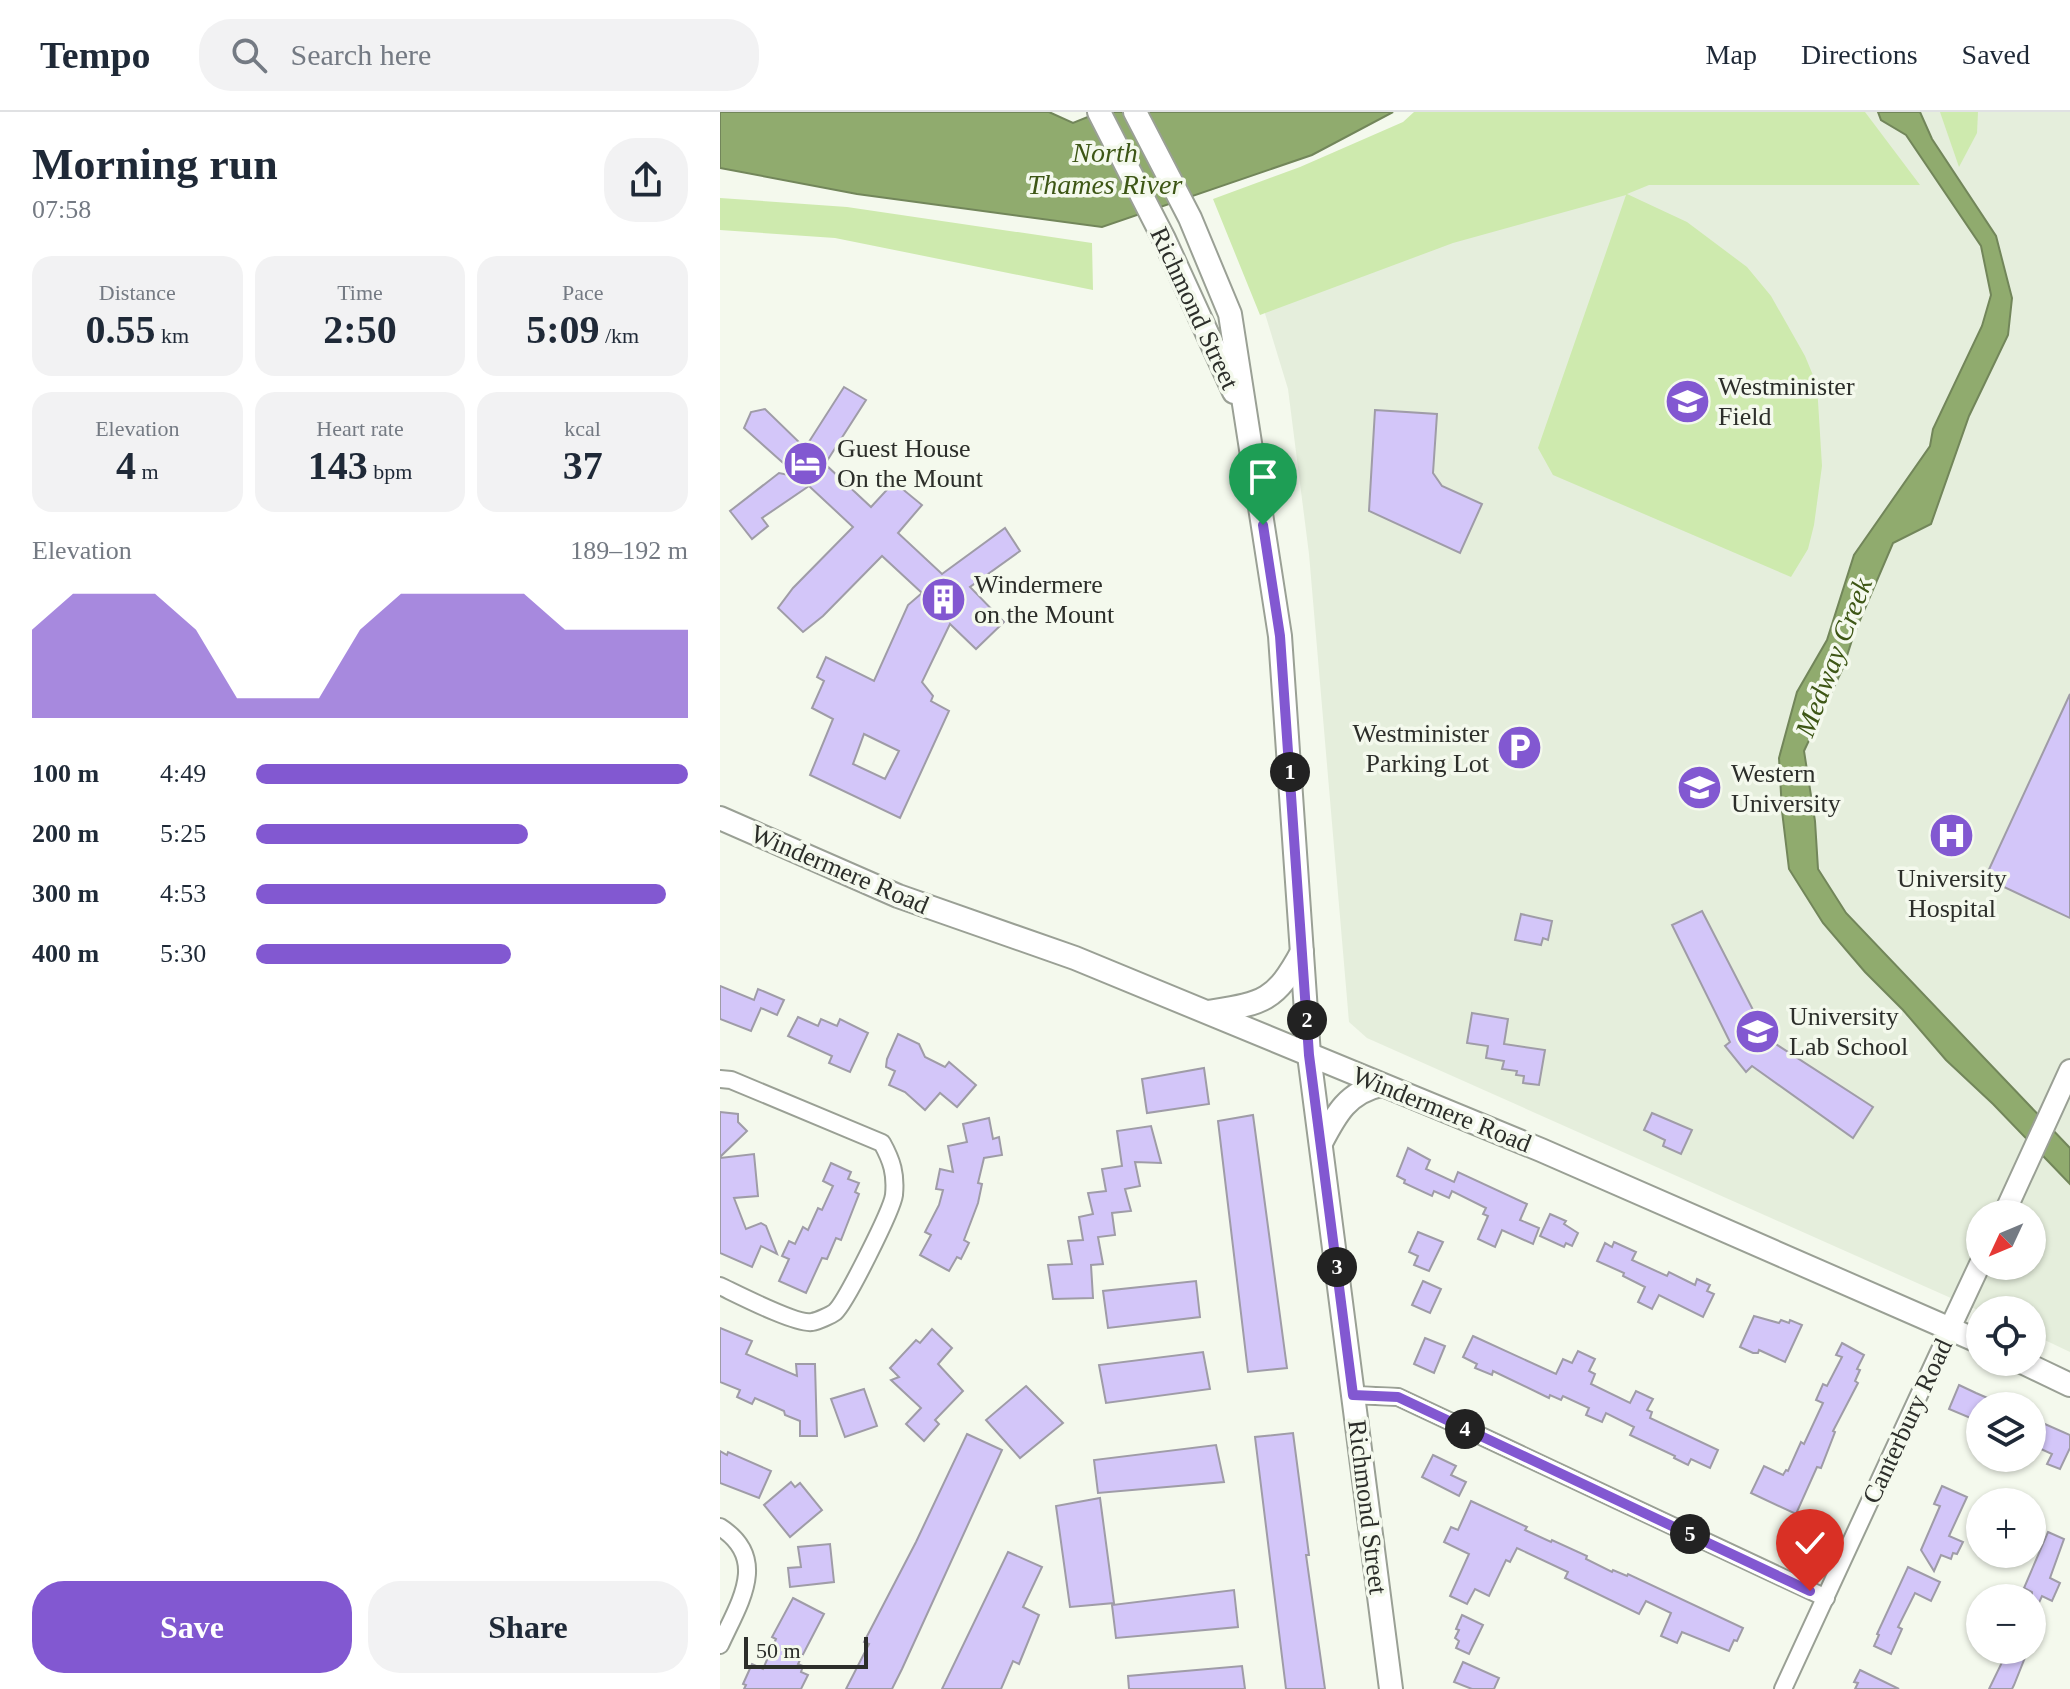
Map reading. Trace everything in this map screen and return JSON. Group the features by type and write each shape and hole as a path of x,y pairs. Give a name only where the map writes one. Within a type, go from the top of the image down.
{"main road":[{"name":"Richmond Street","path":"1099,112 1164,239 1246,418"},
{"name":"Richmond Street","path":"1135,112 1190,218 1230,314 1280,636 1309,1055 1391,1689"},
{"name":"Windermere Road","path":"722,823 898,896 1075,958 1567,1161 1966,1335"},
{"path":"1206,1012 1245,1006 1272,995 1290,974 1302,952"},
{"path":"1321,1143 1333,1120 1354,1096 1361,1090 1381,1085"},
{"path":"2046,1374 2070,1385"}],"street":[{"path":"2011,1200 2070,1070"},
{"path":"720,1079 731,1080 882,1143 894,1163 895,1182 893,1200 849,1291 835,1312 811,1323 720,1286"},
{"path":"1950,1328 1972,1280"},
{"name":"Canterbury Road","path":"1783,1689 1950,1328"},
{"path":"1353,1395 1398,1397 1826,1598"},
{"path":"720,1527 743,1546 748,1562 745,1590 720,1645"}],"shaded area":[{"path":"1414,112 1865,112 1920,185 1649,185 1627,194 1687,222 1747,267 1771,296 1805,356 1817,385 1822,466 1808,549 1791,577 1553,475 1538,448 1626,195 1453,243 1260,315 1213,199 1300,167 1403,122"},
{"name":"Western University","path":"1435,112 2070,112 2070,1352 2046,1341 2046,1296 1966,1296 1966,1305 1367,1038 1349,1022 1309,554 1288,389 1231,202"},
{"path":"1940,112 1978,112 1977,133 1959,167"},
{"path":"720,198 847,207 1092,243 1093,290 835,238 720,230"}],"water":[{"name":"North Thames River","path":"720,112 1049,112 1073,123 1100,112 1393,112 1312,155 1102,227 857,194 720,168"},
{"name":"Medway Creek","path":"1878,112 1920,112 1932,139 1996,236 2012,298 2008,335 1969,416 1931,524 1893,543 1854,634 1843,668 1804,751 1815,821 1818,869 1846,913 2070,1148 2070,1184 1946,1060 1865,972 1823,923 1789,869 1779,758 1797,692 1827,640 1854,555 1930,446 1933,429 1982,326 1991,295 1981,246 1906,135 1881,120"}],"building":[{"name":"Windermere on the Mount","path":"844,387 866,400 825,464 871,507 894,482 922,505 898,533 942,574 1005,528 1020,551 970,587 1004,622 976,649 950,624 922,682 933,696 931,701 949,711 900,818 810,775 833,719 812,708 824,681 817,677 826,657 874,681 908,605 922,593 882,556 803,632 778,608 793,588 853,527 809,486 762,518 768,526 752,539 730,511 779,473 799,477 744,428 751,412 765,409 805,448","holes":["864,734 899,751 885,779 853,764"]},
{"path":"1375,410 1437,414 1433,473 1442,486 1482,504 1460,553 1369,511"},
{"path":"2070,694 2070,918 1985,878"},
{"path":"1702,911 1768,1039 1873,1107 1853,1138 1752,1066 1746,1072 1725,1046 1730,1042 1672,925"},
{"path":"1521,914 1552,921 1548,940 1543,938 1541,945 1515,940"},
{"path":"720,986 754,1000 758,989 784,1000 777,1015 761,1008 751,1031 720,1019"},
{"path":"1472,1013 1508,1019 1504,1044 1545,1050 1539,1085 1523,1083 1524,1076 1516,1075 1517,1071 1502,1069 1504,1061 1486,1058 1488,1046 1467,1043"},
{"path":"798,1017 818,1026 821,1019 837,1026 840,1019 868,1033 850,1072 829,1063 832,1056 788,1036"},
{"path":"898,1034 919,1044 925,1057 945,1067 949,1062 976,1085 957,1107 940,1093 925,1110 905,1092 889,1085 895,1071 886,1067 887,1059"},
{"path":"1204,1068 1209,1104 1147,1113 1142,1079"},
{"path":"720,1112 738,1114 738,1122 747,1131 720,1157"},
{"path":"1652,1113 1692,1130 1681,1154 1663,1146 1665,1140 1644,1130"},
{"path":"1253,1115 1287,1368 1248,1372 1218,1121"},
{"path":"989,1118 993,1139 999,1137 1002,1155 984,1158 978,1183 982,1184 978,1203 964,1240 969,1243 961,1259 957,1257 949,1271 920,1255 931,1235 925,1232 943,1190 936,1189 940,1169 953,1172 948,1146 967,1142 963,1124"},
{"path":"1151,1126 1161,1163 1135,1162 1140,1186 1125,1189 1131,1211 1112,1213 1115,1235 1098,1237 1103,1264 1091,1265 1093,1298 1053,1299 1048,1265 1072,1264 1068,1241 1083,1240 1079,1217 1093,1214 1088,1193 1106,1191 1102,1169 1122,1166 1117,1131"},
{"path":"1408,1148 1430,1160 1426,1169 1454,1182 1458,1172 1527,1204 1520,1220 1539,1228 1533,1244 1502,1230 1495,1247 1478,1239 1488,1216 1483,1214 1486,1208 1452,1191 1449,1198 1434,1191 1432,1196 1404,1183 1405,1180 1397,1176"},
{"path":"754,1154 758,1196 734,1198 746,1229 761,1223 766,1226 777,1254 761,1246 752,1267 720,1253 720,1158"},
{"path":"831,1163 851,1172 848,1179 859,1183 855,1192 859,1194 841,1240 836,1238 827,1259 822,1258 806,1293 779,1281 789,1259 782,1256 789,1241 795,1244 803,1227 808,1230 818,1208 822,1210 833,1186 823,1181"},
{"path":"1550,1214 1566,1221 1564,1224 1578,1233 1572,1246 1566,1243 1564,1247 1540,1236"},
{"path":"1418,1232 1443,1242 1429,1271 1414,1265 1418,1256 1409,1252"},
{"path":"1614,1242 1636,1252 1632,1260 1667,1276 1669,1272 1695,1285 1697,1279 1710,1285 1707,1291 1714,1294 1703,1317 1659,1295 1652,1309 1638,1302 1645,1287 1597,1261 1605,1243 1612,1247"},
{"path":"1196,1281 1200,1317 1108,1328 1103,1291"},
{"path":"1423,1281 1441,1289 1430,1313 1412,1305"},
{"path":"1754,1316 1779,1323 1781,1320 1789,1323 1790,1320 1802,1325 1785,1362 1759,1350 1753,1353 1740,1347"},
{"path":"720,1328 752,1341 746,1354 797,1376 796,1364 815,1364 817,1436 800,1436 800,1421 755,1398 752,1404 737,1397 740,1390 720,1382"},
{"path":"932,1329 952,1348 938,1364 963,1391 935,1420 939,1424 924,1441 906,1424 921,1408 891,1380 899,1377 890,1368 916,1340 920,1343"},
{"path":"1473,1336 1556,1374 1563,1359 1572,1363 1578,1351 1595,1359 1589,1371 1595,1374 1591,1384 1630,1403 1636,1391 1653,1399 1647,1410 1652,1412 1650,1418 1718,1450 1710,1468 1691,1459 1688,1465 1630,1435 1634,1427 1606,1413 1602,1422 1586,1415 1589,1408 1563,1396 1561,1400 1550,1395 1549,1398 1493,1371 1492,1375 1475,1368 1477,1364 1463,1357"},
{"path":"1425,1338 1445,1346 1434,1373 1414,1364"},
{"path":"1842,1343 1864,1355 1857,1369 1860,1370 1855,1381 1858,1383 1833,1431 1821,1468 1817,1467 1796,1514 1751,1493 1764,1466 1783,1475 1788,1471 1823,1403 1816,1400 1842,1357 1836,1355"},
{"path":"1203,1352 1210,1389 1106,1403 1099,1365"},
{"path":"1959,1385 1975,1392 1966,1392 1966,1416 1949,1409"},
{"path":"1026,1386 1063,1423 1020,1458 986,1420"},
{"path":"864,1389 877,1426 845,1437 831,1399"},
{"path":"2046,1424 2070,1435 2070,1448 2060,1469 2047,1464 2052,1454 2046,1451"},
{"path":"1293,1433 1325,1689 1286,1689 1255,1437"},
{"path":"967,1434 1002,1450 902,1669 892,1689 846,1689 869,1644 864,1642"},
{"path":"1216,1445 1224,1482 1098,1493 1094,1460"},
{"path":"720,1451 771,1471 759,1498 720,1483"},
{"path":"1433,1455 1456,1466 1451,1475 1466,1482 1459,1496 1422,1477"},
{"path":"791,1482 795,1487 800,1483 822,1510 790,1537 764,1505"},
{"path":"1942,1486 1966,1497 1949,1536 1963,1542 1951,1559 1941,1555 1934,1571 1921,1550 1940,1506 1934,1504"},
{"path":"1100,1498 1114,1603 1070,1607 1056,1506"},
{"path":"1471,1501 1527,1527 1525,1530 1587,1556 1586,1559 1612,1572 1628,1574 1743,1628 1737,1641 1734,1640 1729,1651 1682,1632 1677,1643 1661,1636 1671,1613 1646,1601 1639,1614 1565,1578 1568,1572 1517,1548 1510,1562 1506,1560 1489,1596 1475,1589 1467,1604 1450,1596 1469,1554 1444,1542 1451,1527 1458,1530"},
{"path":"2048,1532 2064,1539 2050,1578 2060,1583 2052,1601 2046,1598 2046,1584 2026,1584 2033,1568 2046,1568"},
{"path":"830,1544 834,1582 790,1587 788,1568 801,1567 798,1547"},
{"path":"1008,1552 1042,1567 1023,1607 1039,1615 1019,1664 1013,1661 1001,1689 942,1689"},
{"path":"1908,1567 1940,1582 1931,1601 1915,1593 1898,1627 1902,1629 1891,1654 1874,1646"},
{"path":"1234,1590 1238,1627 1116,1638 1112,1605"},
{"path":"793,1598 824,1614 798,1664 803,1666 801,1672 808,1675 801,1689 744,1689 746,1685 743,1684 752,1664 763,1669 776,1639 772,1637"},
{"path":"1462,1615 1483,1625 1469,1654 1456,1648 1459,1641 1455,1638 1459,1630 1456,1629"},
{"path":"1463,1662 1499,1678 1494,1689 1472,1689 1454,1682"},
{"path":"2001,1664 2022,1664 2012,1689 1989,1689"},
{"path":"1242,1666 1245,1689 1129,1689 1128,1676"},
{"path":"1860,1670 1899,1689 1855,1689 1858,1683 1854,1682"}],"place":[{"name":"Westminister Field","path":"1687,401"},
{"name":"Guest House On the Mount","path":"806,463"},
{"name":"Windermere on the Mount","path":"943,599"},
{"name":"Westminister Parking Lot","path":"1520,748"},
{"name":"Western University","path":"1700,788"},
{"name":"University Hospital","path":"1952,835"},
{"name":"University Lab School","path":"1758,1031"}],"route":[{"path":"1263,525 1280,636 1309,1055 1353,1395 1398,1397 1810,1591"}]}
